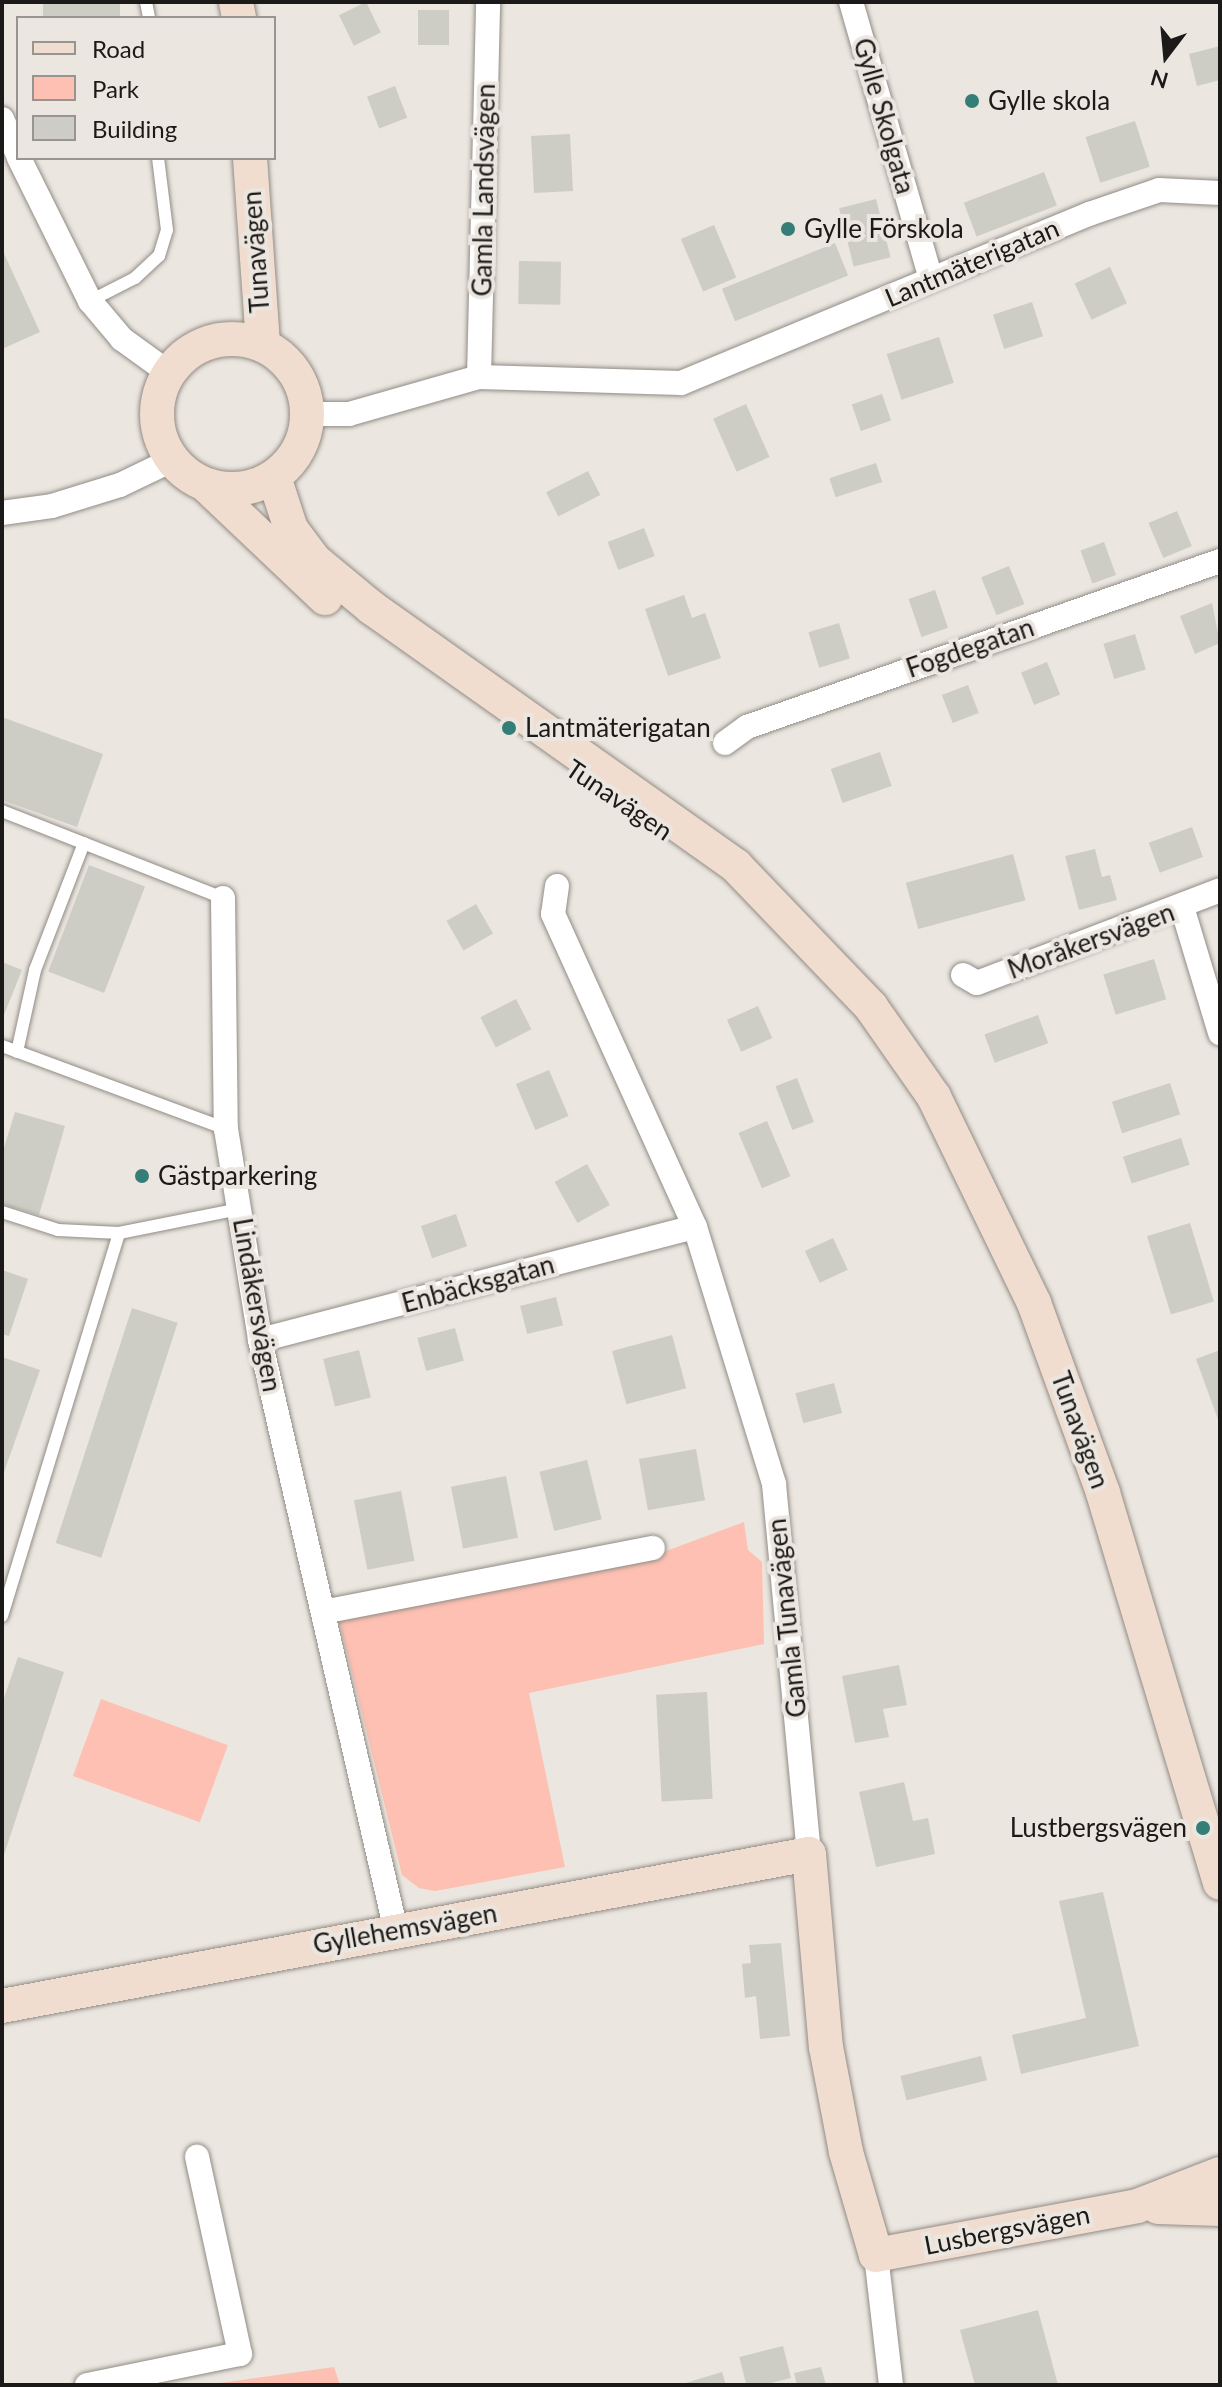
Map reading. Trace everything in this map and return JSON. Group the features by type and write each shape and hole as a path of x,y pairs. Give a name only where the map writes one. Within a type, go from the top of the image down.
{"street":[{"name":"Gamla Landsvägen","path":"479,377 488,2"},
{"name":"Gylle Skolgata","path":"851,2 930,276"},
{"path":"2,119 16,149"},
{"path":"21,160 90,301 122,339 169,373"},
{"name":"Tunavägen","path":"250,160 263,345"},
{"name":"Lantmäterigatan","path":"308,414 349,414 479,377 681,383 850,315 930,276 1159,190 1220,193"},
{"path":"221,339 263,345 295,373 308,414 292,460 274,477 251,487 207,486 172,460 156,417 169,373 201,345 221,339"},
{"path":"2,513 66,502 120,485 172,460"},
{"name":"Tunavägen","path":"274,477 291,529 335,580 736,866 871,1007 934,1097 1034,1303 1103,1493 1220,1883"},
{"name":"Tunavägen","path":"207,486 282,562 385,644 732,876 871,1007"},
{"name":"Fogdegatan","path":"725,743 747,727 1220,561"},
{"name":"Gamla Tunavägen","path":"557,886 553,914 695,1227 774,1484 826,2047 846,2152 876,2255 891,2385"},
{"name":"Moråkersvägen","path":"963,975 977,983 1220,890"},
{"name":"Lindåkersvägen","path":"223,898 226,1129 260,1340 396,1931"},
{"path":"1182,907 1220,1033"},
{"name":"Enbäcksgatan","path":"260,1340 695,1227"},
{"path":"323,1612 653,1548"},
{"name":"Gyllehemsvägen","path":"2,2006 809,1854"},
{"path":"87,2385 240,2354 197,2157"},
{"name":"Lusbergsvägen","path":"876,2255 1137,2206 1220,2174"},
{"name":"Lusbergsvägen","path":"1137,2206 1220,2209"}],"lane":[{"path":"90,301 135,278 159,256 167,230 158,160"},
{"path":"2,811 223,898"},
{"path":"17,1052 35,970 84,843"},
{"path":"2,1046 226,1129"},
{"path":"2,1212 58,1230 119,1233 239,1209"},
{"path":"2,1616 119,1233"}],"green space":[{"path":"744,1522 748,1550 762,1562 764,1644 529,1693 565,1867 435,1891 419,1888 402,1875 339,1620 661,1553"},
{"path":"101,1699 228,1745 200,1822 73,1776"},
{"path":"334,2367 340,2385 205,2385"}],"building":[{"path":"43,2 120,2 120,16 43,16"},
{"path":"366,2 381,33 354,46 339,15"},
{"path":"418,10 449,10 449,45 418,45"},
{"path":"1220,46 1220,80 1197,86 1189,54"},
{"path":"395,86 407,118 379,128 367,97"},
{"path":"1135,121 1150,167 1100,183 1086,137"},
{"path":"570,134 573,191 534,193 531,136"},
{"path":"1044,172 1057,206 977,236 964,203"},
{"path":"876,199 891,257 854,266 839,208"},
{"path":"714,225 736,277 703,292 681,239"},
{"path":"835,243 848,275 735,321 722,289"},
{"path":"2,249 40,332 2,349"},
{"path":"519,261 561,262 560,305 518,304"},
{"path":"1110,267 1127,303 1092,320 1075,283"},
{"path":"1032,302 1043,336 1004,349 993,315"},
{"path":"939,337 954,383 902,400 887,354"},
{"path":"882,394 891,420 861,431 852,404"},
{"path":"746,404 770,457 737,472 713,419"},
{"path":"876,463 882,482 836,497 829,478"},
{"path":"588,471 600,495 558,516 546,492"},
{"path":"1177,511 1192,546 1163,558 1148,523"},
{"path":"644,528 655,556 618,570 608,542"},
{"path":"1104,542 1116,575 1092,583 1081,551"},
{"path":"1009,566 1024,604 997,615 981,577"},
{"path":"935,590 948,628 922,637 909,599"},
{"path":"684,595 692,618 705,613 721,658 668,676 645,609"},
{"path":"1212,603 1220,643 1195,654 1180,616"},
{"path":"839,623 850,658 819,668 808,632"},
{"path":"1135,634 1146,669 1114,679 1103,644"},
{"path":"1047,662 1060,694 1034,705 1021,672"},
{"path":"968,685 979,713 953,723 942,695"},
{"path":"2,717 103,754 77,827 2,800"},
{"path":"880,752 892,786 843,803 831,769"},
{"path":"1192,827 1203,857 1160,873 1149,843"},
{"path":"1095,849 1102,877 1110,875 1117,900 1079,910 1065,856"},
{"path":"1013,854 1025,900 918,929 906,883"},
{"path":"89,865 145,887 104,993 48,971"},
{"path":"476,904 493,933 464,950 447,921"},
{"path":"1154,959 1166,999 1116,1015 1103,974"},
{"path":"2,962 22,970 2,1020"},
{"path":"516,999 531,1029 496,1047 480,1017"},
{"path":"758,1006 772,1038 741,1052 727,1020"},
{"path":"1038,1015 1048,1043 995,1063 984,1034"},
{"path":"549,1070 569,1116 535,1130 516,1084"},
{"path":"797,1078 814,1122 792,1130 776,1086"},
{"path":"1170,1083 1180,1114 1122,1133 1112,1102"},
{"path":"15,1112 65,1126 39,1215 2,1204 2,1154"},
{"path":"767,1121 790,1176 762,1188 738,1133"},
{"path":"1181,1138 1190,1165 1132,1183 1123,1157"},
{"path":"587,1164 610,1205 577,1223 555,1182"},
{"path":"456,1214 467,1246 432,1258 421,1226"},
{"path":"1190,1223 1214,1301 1171,1315 1147,1236"},
{"path":"833,1238 848,1270 820,1283 805,1251"},
{"path":"2,1270 28,1279 9,1336 2,1334"},
{"path":"556,1297 563,1325 527,1334 520,1306"},
{"path":"132,1308 178,1323 101,1558 56,1543"},
{"path":"455,1328 464,1361 426,1371 417,1338"},
{"path":"672,1335 686,1388 626,1404 612,1351"},
{"path":"359,1350 371,1398 335,1406 323,1359"},
{"path":"1220,1350 1220,1425 1196,1359"},
{"path":"2,1357 40,1370 2,1478"},
{"path":"834,1383 842,1413 803,1423 795,1393"},
{"path":"696,1449 705,1500 648,1510 639,1459"},
{"path":"587,1460 602,1519 554,1531 539,1472"},
{"path":"506,1476 518,1538 463,1549 451,1487"},
{"path":"401,1491 415,1561 367,1570 354,1500"},
{"path":"18,1657 64,1672 3,1858 2,1704"},
{"path":"899,1665 907,1705 883,1709 889,1737 855,1743 842,1676"},
{"path":"707,1692 713,1799 662,1802 656,1695"},
{"path":"904,1782 913,1821 928,1818 935,1854 876,1867 859,1792"},
{"path":"1103,1892 1139,2046 1021,2074 1012,2035 1086,2018 1059,1901"},
{"path":"781,1943 790,2036 760,2039 756,1996 745,1998 742,1964 751,1963 749,1945"},
{"path":"981,2056 987,2080 907,2100 900,2076"},
{"path":"1038,2310 1058,2385 975,2385 960,2330"},
{"path":"783,2346 791,2378 763,2385 746,2385 739,2357"},
{"path":"821,2367 826,2385 797,2385 794,2373"},
{"path":"722,2372 726,2385 682,2385 682,2384"}],"place":[{"name":"Gylle skola","path":"972,101"},
{"name":"Gylle Förskola","path":"788,229"},
{"name":"Lantmäterigatan","path":"509,728"},
{"name":"Gästparkering","path":"142,1176"},
{"name":"Lustbergsvägen","path":"1203,1828"}]}
